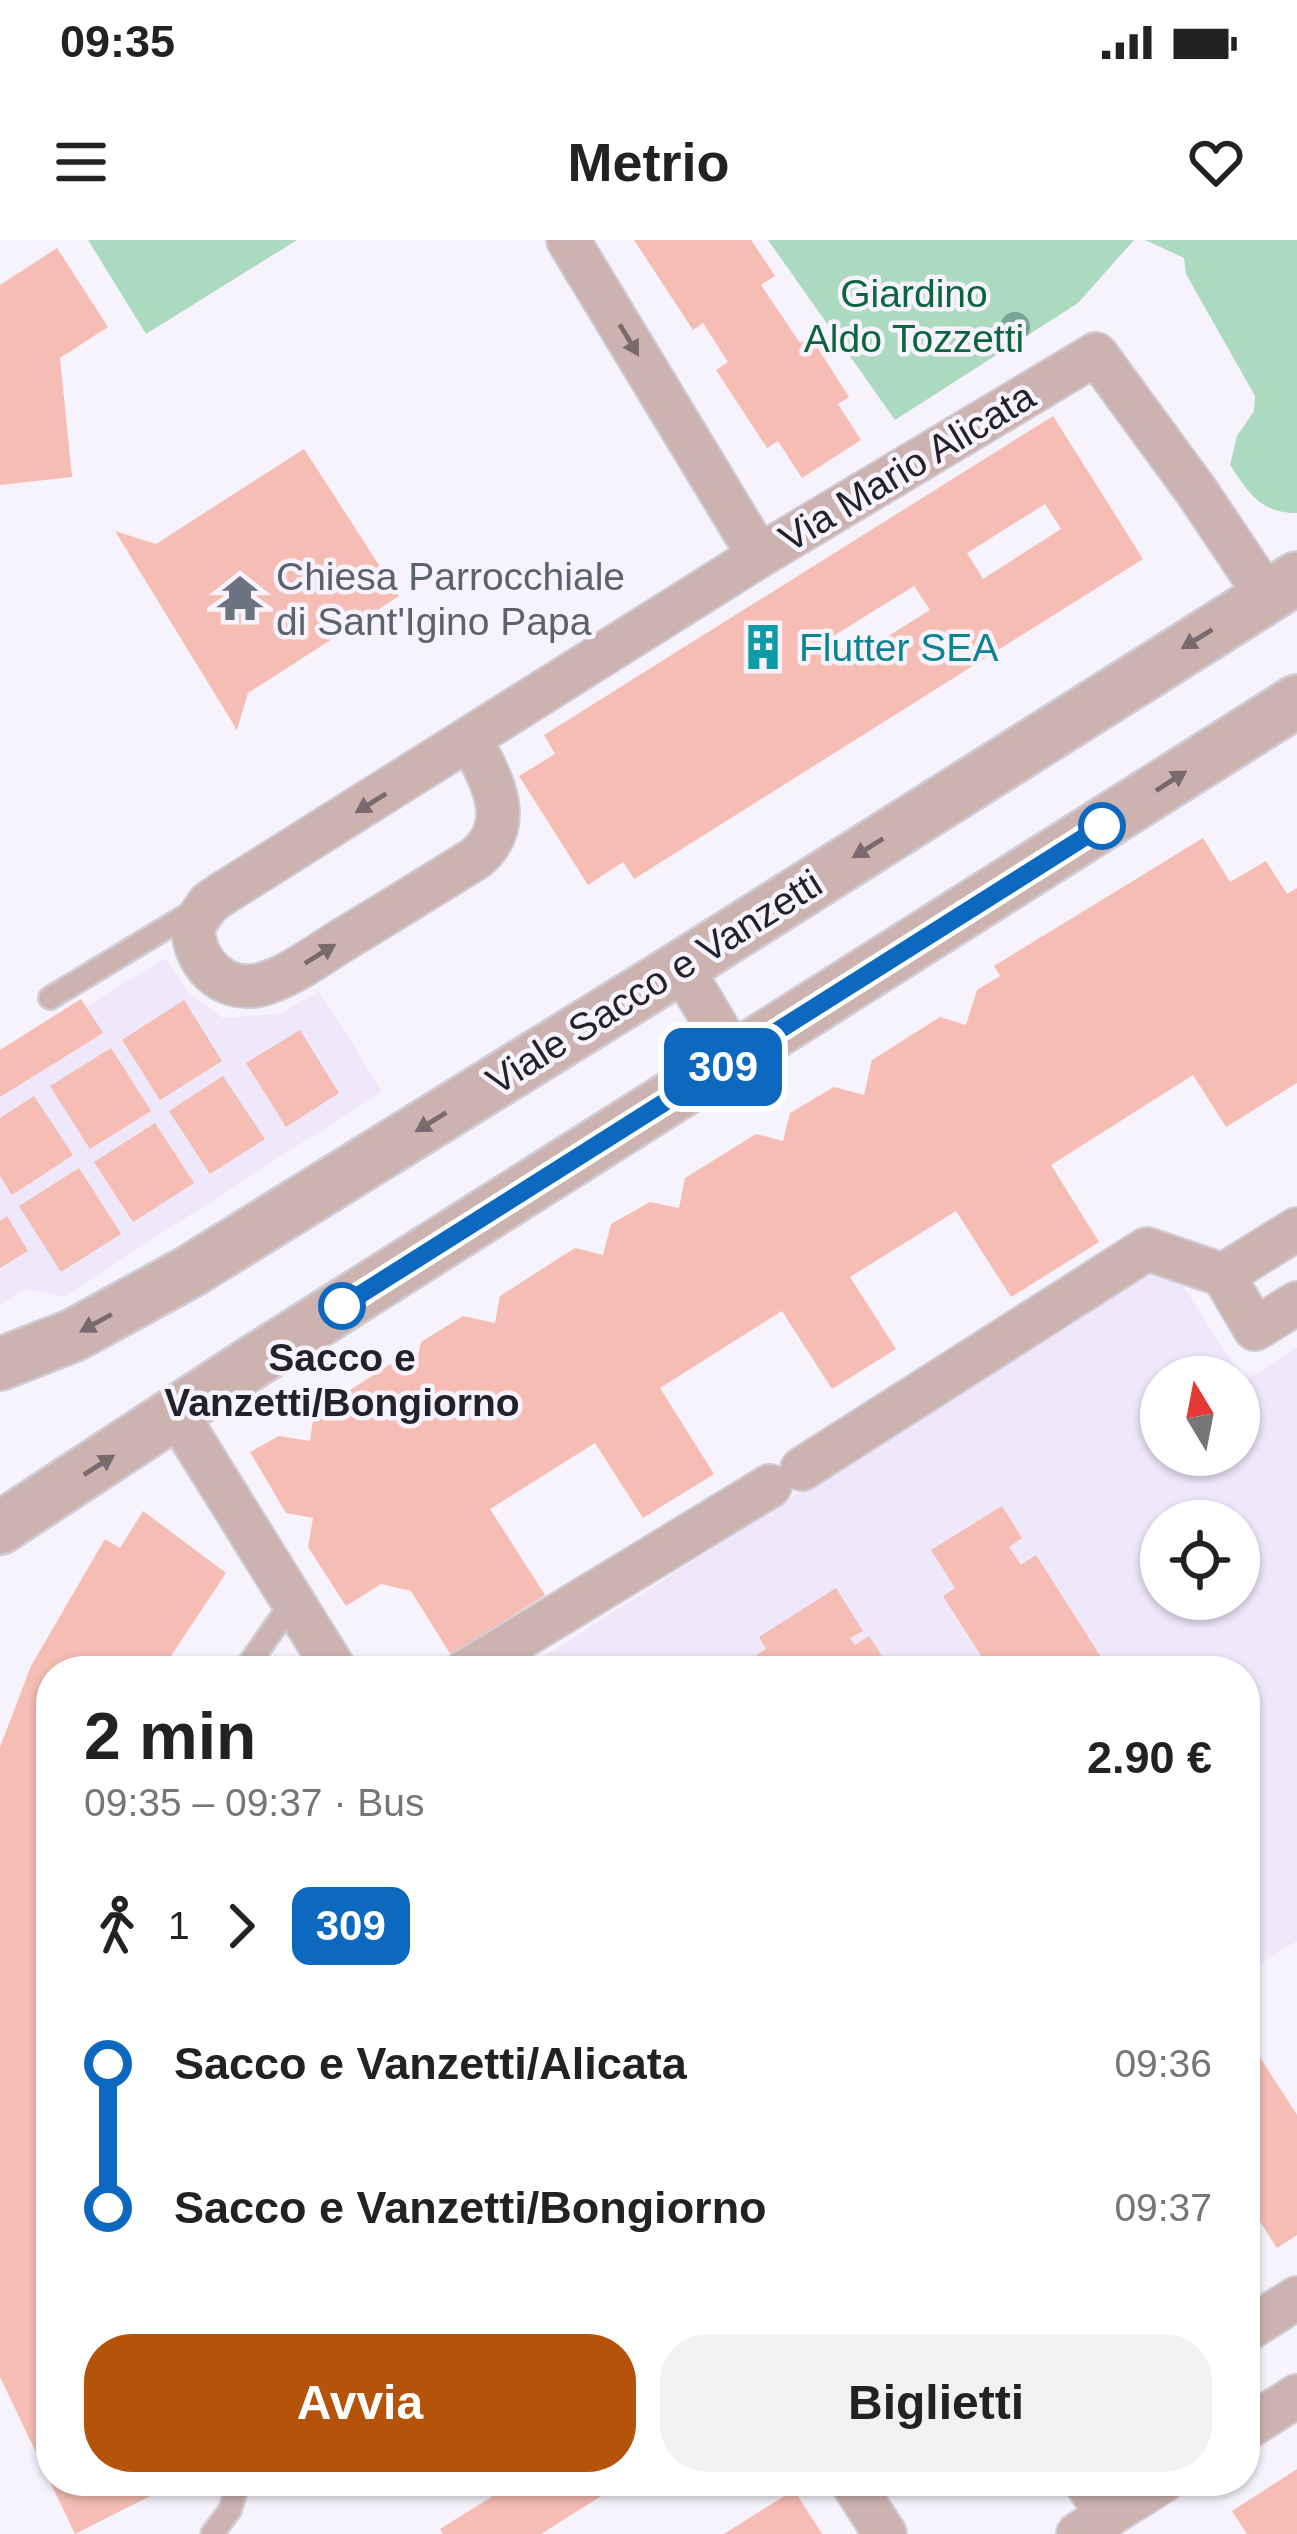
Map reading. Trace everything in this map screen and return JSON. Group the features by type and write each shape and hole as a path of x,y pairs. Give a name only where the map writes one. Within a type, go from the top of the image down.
{"street":[{"path":"568,240 759,556"},
{"name":"Via Mario Alicata","path":"470,740 493,782 498,822 494,842 291,972 255,986 214,976 197,952 194,926 209,903 759,556 1096,353 1197,492 1281,587"},
{"name":"Viale Sacco e Vanzetti","path":"0,1364 74,1335 189,1272 1281,587"},
{"path":"0,1528 250,1364 1297,701"},
{"path":"681,967 736,1059"},
{"path":"1223,1275 1297,1229"},
{"path":"491,1656 786,1478 1147,1249 1223,1275 1255,1329 1297,1303"},
{"path":"177,1415 327,1656"},
{"path":"1260,2321 1297,2298"},
{"path":"1260,2419 1297,2396"},
{"path":"861,2496 885,2534"},
{"path":"1090,2510 1125,2496"}],"lane":[{"path":"50,998 222,894"},
{"path":"254,1656 293,1601"},
{"path":"212,2534 230,2510 234,2496"}],"shaded area":[{"path":"166,958 188,994 223,1018 279,1014 319,991 382,1091 63,1297 27,1289 0,1305 0,1059"},
{"path":"1150,1269 1173,1270 1228,1356 1140,1356 1140,1476 1260,1476 1260,1371 1297,1348 1297,1941 1260,1964 1260,1656 544,1656"}],"green space":[{"path":"88,240 297,240 146,334"},
{"name":"Giardino Aldo Tozzetti","path":"768,240 1134,240 1078,303 895,420"},
{"path":"1145,240 1297,240 1297,513 1265,505 1230,465 1237,436 1254,411 1255,396 1186,274 1184,258"}],"building":[{"path":"634,240 751,240 775,276 761,285 800,343 810,336 849,397 838,404 861,440 802,478 778,441 767,448 716,370 728,362 703,323 693,330"},
{"path":"57,248 108,327 60,358 72,477 0,485 0,285"},
{"name":"Flutter SEA","path":"1053,416 1143,559 634,879 623,862 588,885 519,776 555,754 544,735","holes":["1045,504 1061,529 983,579 967,553","914,586 930,610 850,660 835,635"]},
{"path":"304,449 399,596 248,693 237,730 115,531 156,544"},
{"path":"1203,838 1230,882 1266,861 1287,894 1297,888 1297,1083 1226,1127 1193,1075 1051,1165 1099,1242 1011,1297 956,1211 850,1277 896,1349 832,1389 782,1311 660,1388 714,1474 643,1518 595,1443 490,1509 545,1595 451,1655 411,1591 381,1584 346,1606 308,1547 313,1518 286,1513 250,1452 279,1436 310,1441 314,1413 391,1364 415,1368 421,1342 463,1316 495,1323 500,1296 575,1248 603,1255 611,1224 650,1202 679,1208 685,1178 756,1134 783,1141 790,1113 834,1087 864,1095 872,1060 940,1017 966,1025 977,990 1000,976 994,966"},
{"path":"81,999 103,1033 0,1097 0,1050"},
{"path":"184,1000 222,1061 160,1100 122,1040"},
{"path":"300,1030 339,1093 286,1127 246,1063"},
{"path":"111,1048 151,1111 90,1149 50,1086"},
{"path":"223,1076 265,1139 210,1174 169,1111"},
{"path":"34,1096 73,1155 12,1195 0,1176 0,1118"},
{"path":"155,1123 194,1183 133,1222 94,1162"},
{"path":"79,1168 121,1234 61,1272 19,1206"},
{"path":"7,1216 28,1251 0,1268 0,1221"},
{"path":"1002,1506 1022,1538 1009,1547 1021,1565 1036,1555 1100,1656 981,1656 943,1596 955,1588 931,1550"},
{"path":"143,1511 226,1573 171,1656 37,1656 105,1539 120,1548"},
{"path":"836,1588 863,1631 850,1638 855,1645 869,1636 882,1656 755,1656 766,1649 759,1637"},
{"path":"36,1657 36,2452 0,2377 0,1747"},
{"path":"1260,2057 1297,2115 1297,2235 1277,2248 1260,2221"},
{"path":"1297,2469 1297,2534 1247,2534 1232,2511"},
{"path":"57,2496 150,2496 75,2534"},
{"path":"493,2496 601,2496 541,2534 443,2534 440,2529"},
{"path":"784,2496 798,2496 822,2534 724,2534"}],"bus line":[{"name":"309","path":"342,1306 1102,826"}],"place":[{"name":"Chiesa Parrocchiale di Sant'Igino Papa","path":"240,598"},
{"name":"Flutter SEA","path":"763,647"},
{"name":"Sacco e Vanzetti/Bongiorno","path":"342,1306"}]}
